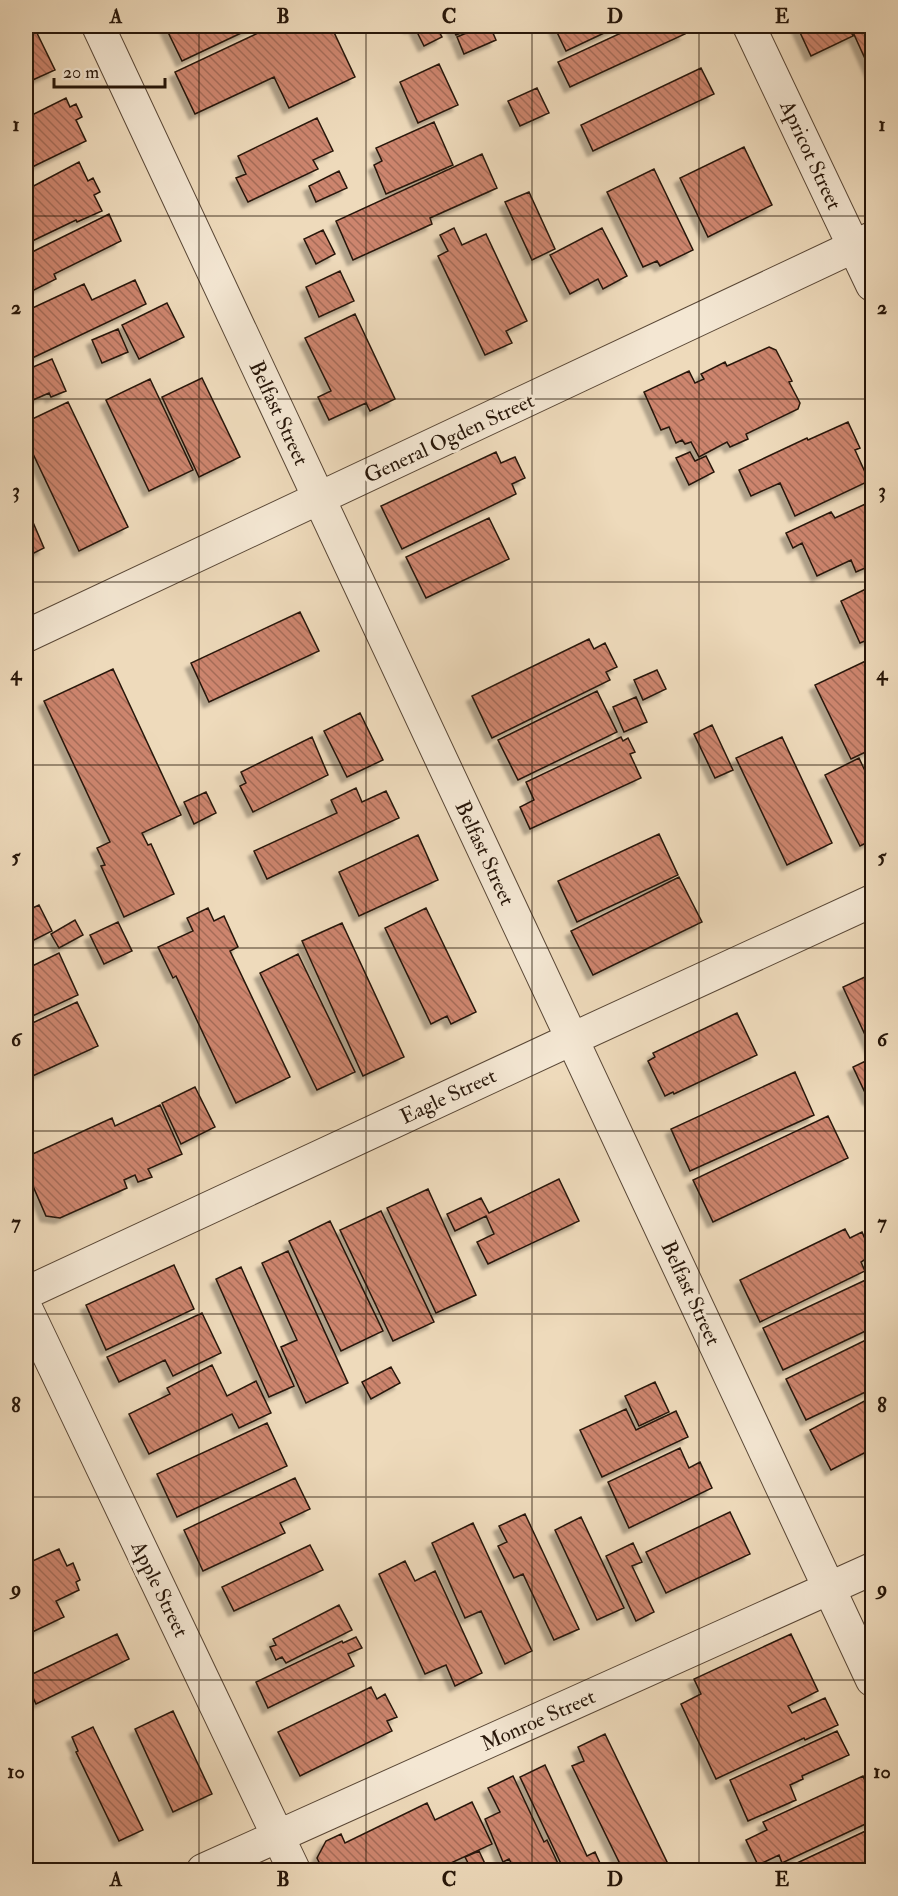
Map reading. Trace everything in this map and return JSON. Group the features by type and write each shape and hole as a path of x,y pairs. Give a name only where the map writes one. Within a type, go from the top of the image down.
{"street":[{"name":"Belfast Street","path":"98,26 873,1680"},
{"name":"Apricot Street","path":"749,26 863,242 873,285"},
{"name":"General Ogden Street","path":"26,636 863,242"},
{"name":"Eagle Street","path":"26,1293 572,1038 873,901"},
{"name":"Apple Street","path":"26,1308 294,1870"},
{"name":"Monroe Street","path":"203,1870 873,1569"}],"building":[{"path":"165,26 256,26 182,61"},
{"path":"273,26 331,26 355,77 289,108 274,77 195,114 175,72"},
{"path":"414,26 436,26 442,37 424,46"},
{"path":"451,26 477,26 456,35"},
{"path":"483,26 490,26 496,40 464,54 457,37"},
{"path":"554,26 619,26 566,51"},
{"path":"636,26 681,26 685,34 570,87 558,62"},
{"path":"797,26 848,26 853,36 811,56"},
{"path":"860,26 872,26 872,74 852,30"},
{"path":"34,27 55,70 26,83 26,31"},
{"path":"439,64 458,105 418,123 400,82"},
{"path":"701,68 714,94 593,151 581,125"},
{"path":"537,88 549,113 520,126 508,101"},
{"path":"66,98 70,107 76,104 82,117 76,120 86,141 26,170 26,118"},
{"path":"317,118 333,151 313,160 318,169 248,202 236,178 246,174 238,156"},
{"path":"434,122 453,165 386,194 374,165 382,161 376,148"},
{"path":"744,147 772,205 708,237 680,178"},
{"path":"482,154 497,188 430,218 432,224 353,260 336,221"},
{"path":"79,162 88,181 93,178 100,192 94,195 102,211 77,222 76,220 26,244 26,190"},
{"path":"654,169 693,250 660,266 657,261 643,267 607,192"},
{"path":"339,171 347,188 316,202 309,186"},
{"path":"529,192 555,249 532,260 505,202"},
{"path":"109,214 121,241 54,274 56,279 26,294 26,255"},
{"path":"454,228 462,245 486,234 527,321 506,331 512,343 485,355 438,256 448,251 440,235"},
{"path":"602,228 627,276 603,289 598,279 570,294 550,255"},
{"path":"323,230 335,254 316,264 304,239"},
{"path":"340,271 354,301 319,317 306,287"},
{"path":"135,280 146,304 26,361 26,311 84,284 92,300"},
{"path":"167,303 184,337 139,359 122,325"},
{"path":"355,314 395,399 370,411 366,403 329,420 318,397 331,391 305,338"},
{"path":"118,329 128,352 102,363 92,340"},
{"path":"769,347 776,350 792,381 789,382 800,403 798,409 746,434 748,439 730,447 727,442 699,457 691,442 685,444 682,440 676,443 669,427 661,430 644,392 689,371 695,383 704,379 701,374 725,362 727,366"},
{"path":"52,359 66,391 51,397 49,393 26,403 26,370"},
{"path":"202,378 240,457 199,477 162,397"},
{"path":"150,379 193,470 149,491 106,400"},
{"path":"68,402 128,527 79,551 26,439 26,422"},
{"path":"848,422 860,448 855,450 869,481 795,516 780,483 751,496 739,470 807,438 808,440"},
{"path":"496,452 501,463 515,457 525,478 512,484 516,494 402,549 381,506"},
{"path":"690,452 695,461 706,456 714,472 689,485 676,458"},
{"path":"872,501 872,565 856,572 851,560 817,576 802,543 793,548 786,533 831,512 835,518"},
{"path":"26,506 44,548 26,557"},
{"path":"489,518 509,559 426,598 406,557"},
{"path":"872,586 872,638 860,643 841,601"},
{"path":"300,612 319,651 209,702 191,663"},
{"path":"589,639 594,649 605,643 617,667 606,672 610,680 492,738 472,696"},
{"path":"872,658 872,749 851,759 815,685"},
{"path":"113,669 181,815 142,833 148,845 151,844 174,894 124,917 101,866 105,865 97,848 110,842 44,701"},
{"path":"657,670 666,689 643,700 634,680"},
{"path":"597,691 617,732 518,780 498,740"},
{"path":"636,697 647,722 624,732 613,707"},
{"path":"360,713 383,760 347,777 324,731"},
{"path":"712,725 733,770 715,778 694,734"},
{"path":"312,737 328,775 253,812 240,786 246,783 241,772"},
{"path":"621,737 623,741 628,738 635,752 630,754 641,778 530,829 520,807 534,800 526,782"},
{"path":"782,737 832,843 787,865 736,758"},
{"path":"859,758 872,786 872,840 860,846 825,775"},
{"path":"356,788 362,802 386,791 399,818 267,879 254,851 337,813 331,800"},
{"path":"206,792 216,813 194,824 184,802"},
{"path":"659,834 678,875 577,922 558,881"},
{"path":"418,835 438,880 359,916 339,872"},
{"path":"679,877 702,922 593,975 571,931"},
{"path":"39,905 52,931 26,944 26,911"},
{"path":"208,908 214,921 224,916 238,947 230,951 290,1077 236,1103 176,976 173,978 158,947 193,931 187,918"},
{"path":"426,908 476,1012 451,1024 447,1016 431,1024 385,928"},
{"path":"75,920 83,935 59,948 51,934"},
{"path":"118,922 132,951 104,964 90,935"},
{"path":"342,923 404,1057 363,1076 302,941"},
{"path":"59,953 78,995 26,1019 26,969"},
{"path":"298,954 355,1072 317,1090 260,973"},
{"path":"867,976 872,985 872,1050 843,987"},
{"path":"77,1002 98,1046 26,1079 26,1026"},
{"path":"737,1013 757,1055 674,1094 673,1092 665,1096 648,1061 655,1057 653,1053"},
{"path":"872,1058 872,1103 853,1067"},
{"path":"795,1072 814,1115 690,1171 671,1129"},
{"path":"195,1087 215,1127 181,1144 162,1103"},
{"path":"160,1105 182,1154 148,1169 152,1177 138,1182 135,1175 124,1180 127,1188 60,1218 46,1216 26,1170 26,1157 112,1118 115,1126"},
{"path":"828,1116 848,1158 713,1222 693,1180"},
{"path":"559,1179 579,1221 488,1264 477,1242 494,1234 486,1216 455,1231 447,1214 481,1198 489,1213"},
{"path":"428,1189 476,1295 436,1313 387,1208"},
{"path":"381,1211 434,1322 393,1341 340,1230"},
{"path":"330,1221 383,1331 341,1351 289,1241"},
{"path":"845,1229 850,1238 862,1232 872,1255 861,1262 865,1271 760,1322 740,1280"},
{"path":"288,1251 348,1383 306,1403 281,1347 297,1340 262,1263"},
{"path":"174,1265 194,1309 106,1350 86,1305"},
{"path":"241,1267 294,1386 269,1397 216,1279"},
{"path":"872,1277 872,1328 783,1370 763,1328"},
{"path":"202,1313 221,1353 173,1376 165,1360 119,1382 107,1357"},
{"path":"872,1337 872,1389 806,1420 786,1379"},
{"path":"212,1365 227,1396 256,1381 271,1413 239,1428 232,1414 149,1454 129,1414 170,1394 167,1388"},
{"path":"391,1367 400,1383 371,1399 362,1382"},
{"path":"655,1382 669,1412 639,1426 625,1396"},
{"path":"872,1397 872,1449 831,1470 810,1430"},
{"path":"626,1409 636,1430 676,1411 688,1437 602,1477 580,1430"},
{"path":"267,1423 287,1466 177,1517 157,1474"},
{"path":"680,1448 689,1468 700,1462 712,1488 629,1528 608,1482"},
{"path":"295,1478 310,1509 280,1523 285,1533 203,1571 184,1530"},
{"path":"730,1512 750,1554 666,1593 646,1552"},
{"path":"525,1514 579,1629 554,1640 523,1574 514,1578 498,1546 507,1542 499,1526"},
{"path":"581,1517 624,1608 597,1620 555,1530"},
{"path":"473,1523 532,1651 505,1664 481,1611 465,1618 432,1543"},
{"path":"633,1543 642,1562 632,1566 654,1612 636,1621 606,1556"},
{"path":"310,1545 323,1570 234,1611 222,1587"},
{"path":"59,1549 67,1566 73,1563 80,1580 76,1582 79,1590 56,1601 64,1617 26,1635 26,1564"},
{"path":"405,1561 415,1581 435,1571 482,1673 455,1686 446,1665 425,1674 379,1574"},
{"path":"339,1605 352,1630 286,1663 282,1657 276,1660 270,1647 276,1645 273,1639"},
{"path":"117,1634 129,1659 36,1704 26,1683 26,1677"},
{"path":"791,1634 818,1691 788,1706 792,1713 825,1698 838,1725 805,1740 804,1738 716,1779 681,1704 701,1694 694,1679"},
{"path":"356,1637 362,1648 348,1654 354,1666 268,1708 256,1682 342,1641 343,1643"},
{"path":"371,1687 377,1699 385,1694 397,1717 387,1721 392,1731 300,1776 278,1732"},
{"path":"173,1711 212,1794 173,1812 135,1729"},
{"path":"93,1727 143,1830 119,1841 76,1752 78,1751 72,1737"},
{"path":"837,1731 849,1755 802,1776 803,1779 790,1785 796,1800 748,1821 730,1780"},
{"path":"605,1734 667,1862 649,1870 623,1870 572,1766 584,1761 578,1747"},
{"path":"545,1765 587,1856 595,1852 603,1870 564,1870 520,1777"},
{"path":"513,1776 544,1842 547,1840 561,1870 515,1870 509,1859 503,1862 485,1819 500,1812 488,1788"},
{"path":"863,1776 872,1798 872,1821 782,1863 779,1855 758,1865 746,1840 767,1830 763,1822"},
{"path":"472,1802 492,1844 436,1870 323,1870 317,1858 326,1841 341,1834 345,1843 427,1803 435,1820"},
{"path":"872,1828 872,1870 782,1870"},
{"path":"479,1851 488,1870 464,1870 470,1867 465,1857"}]}
